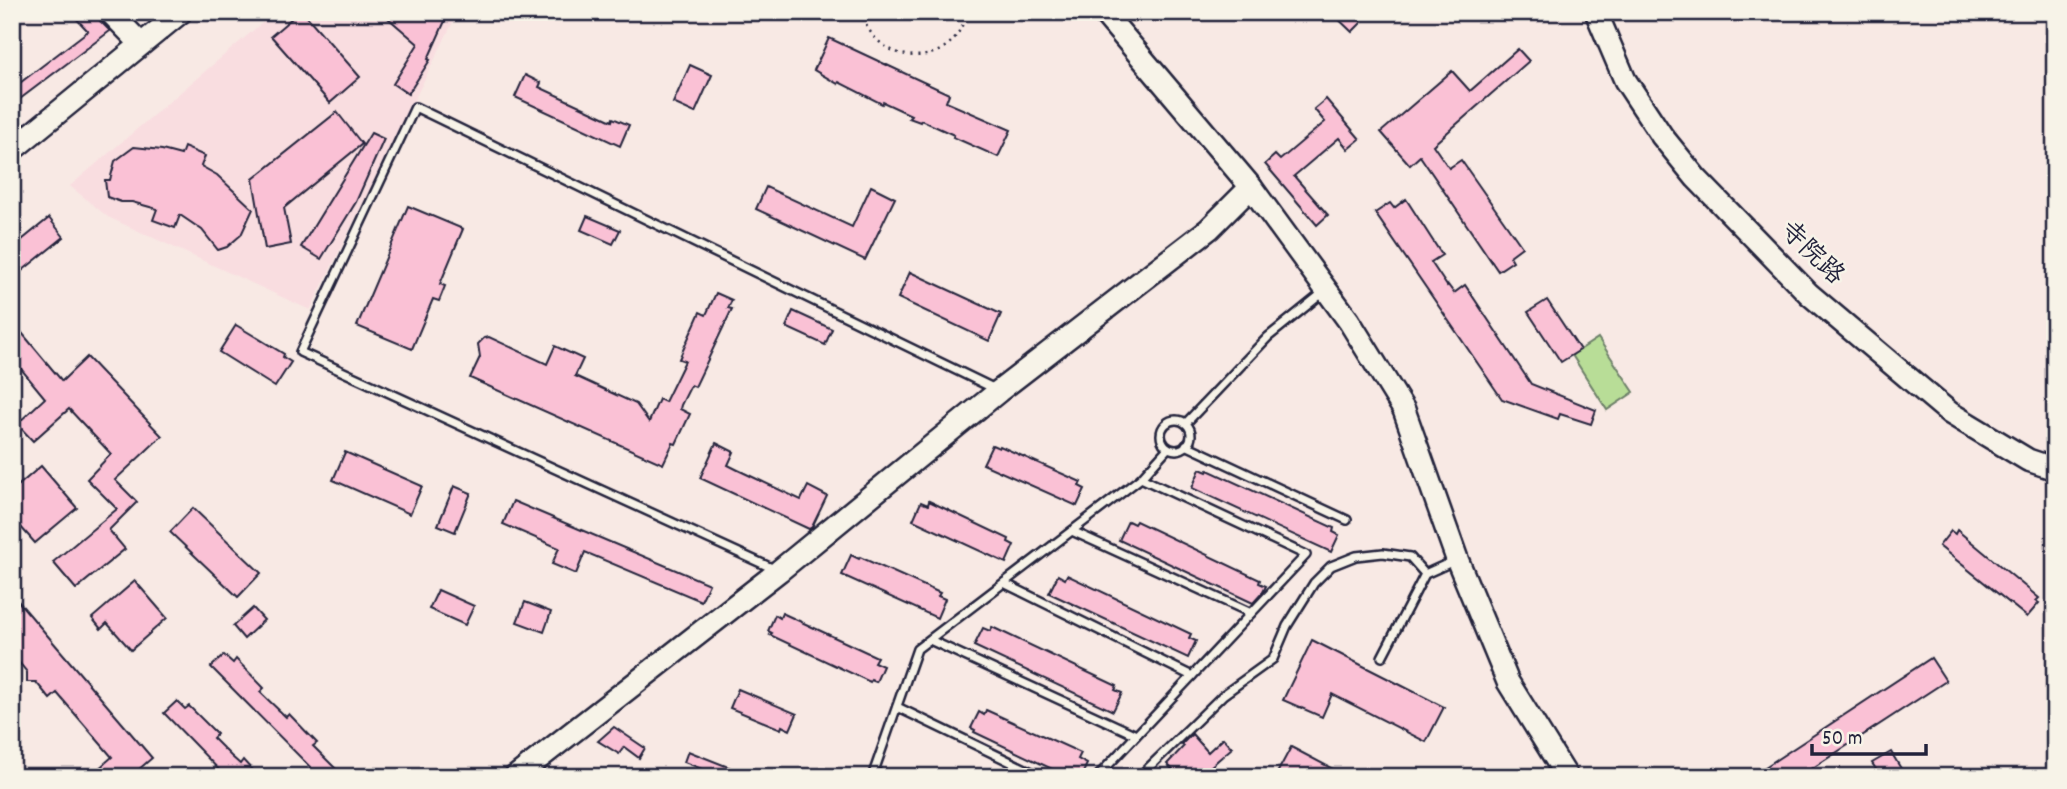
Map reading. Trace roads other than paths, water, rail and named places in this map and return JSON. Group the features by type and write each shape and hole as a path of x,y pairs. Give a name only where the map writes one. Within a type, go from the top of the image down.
{"street":[{"path":"110,12 141,44"},
{"path":"12,150 181,12"},
{"path":"1103,12 1251,187 1349,321 1404,410 1457,559 1508,682 1567,777"},
{"name":"寺院路","path":"1595,12 1625,80 1662,136 1696,178 1809,294 1950,413 2028,460 2055,469"},
{"path":"515,777 779,571 999,391 1209,229 1251,187"}],"lane":[{"path":"779,571 300,352 415,107 999,391"},
{"path":"1186,423 1268,337 1326,290"},
{"path":"1177,419 1186,423 1191,436 1186,445 1180,449 1168,448 1161,439 1162,427 1177,419"},
{"path":"1186,445 1347,520"},
{"path":"872,777 917,649 1142,478 1168,448"},
{"path":"1097,777 1306,555 1142,478"},
{"path":"1072,531 1251,613"},
{"path":"1139,777 1223,695 1273,659 1294,615 1314,583 1331,566 1356,556 1383,553 1410,557 1425,574"},
{"path":"1382,657 1425,574 1457,559"},
{"path":"1004,583 1192,676"},
{"path":"930,640 1136,735"},
{"path":"897,707 1042,777"}]}
